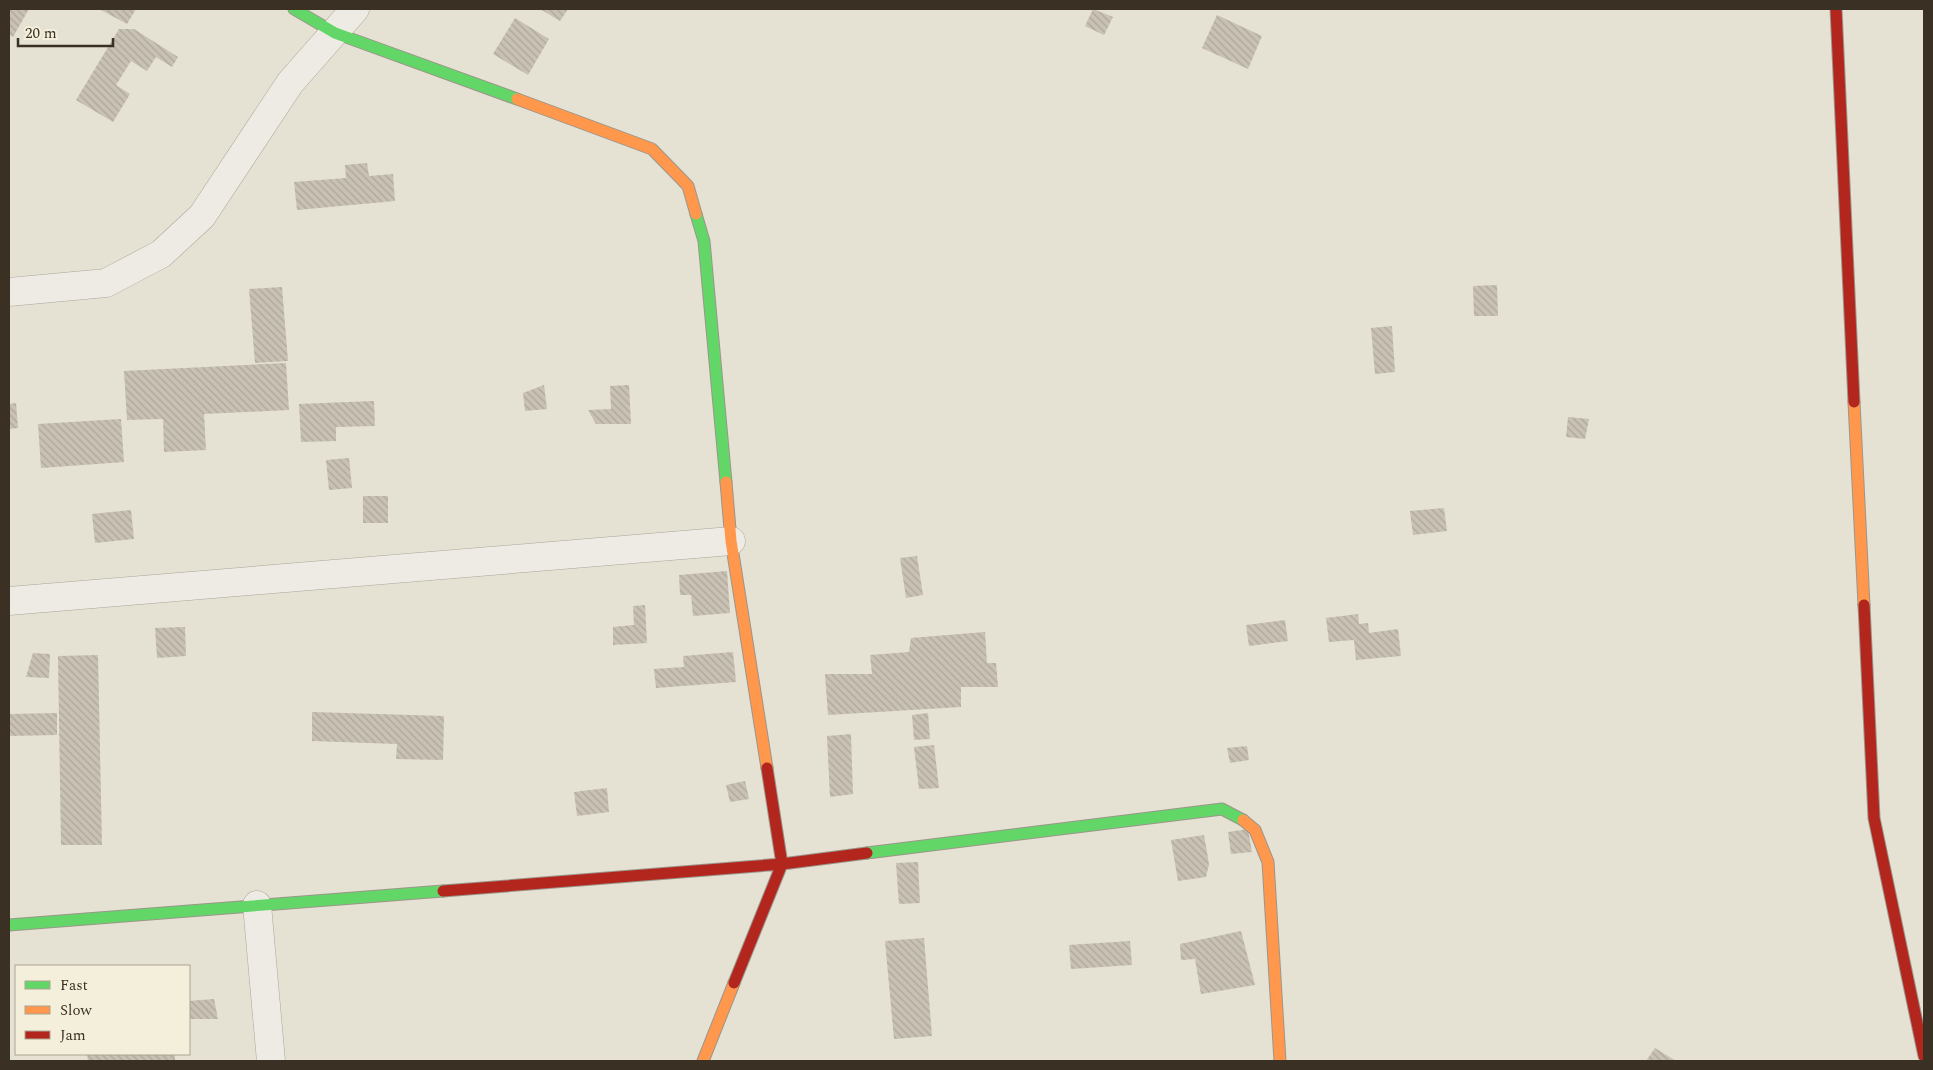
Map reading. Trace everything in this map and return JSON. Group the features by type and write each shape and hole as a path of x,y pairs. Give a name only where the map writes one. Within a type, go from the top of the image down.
{"street":[{"path":"294,9 335,33 652,149 688,186 704,241 731,541 782,864 703,1061"},
{"path":"9,292 106,282 161,254 202,216 290,83 355,9"},
{"path":"1836,9 1874,818 1924,1056"},
{"path":"9,601 731,541"},
{"path":"9,925 782,864 1222,809 1238,816 1255,830 1268,862 1280,1061"},
{"path":"258,905 271,1061"}],"building":[{"path":"9,9 29,9 13,37 9,34"},
{"path":"99,9 136,9 127,24"},
{"path":"540,9 568,9 560,21"},
{"path":"1093,9 1113,17 1104,35 1085,26"},
{"path":"1217,15 1262,36 1248,69 1202,48"},
{"path":"515,18 549,39 528,75 493,54"},
{"path":"119,29 134,29 178,57 172,67 156,57 147,71 131,61 116,85 130,94 113,122 76,100"},
{"path":"367,163 369,176 393,174 395,201 297,210 294,182 346,178 345,165"},
{"path":"1497,285 1498,316 1474,316 1473,286"},
{"path":"282,287 288,361 255,363 249,289"},
{"path":"1392,326 1395,372 1375,374 1371,328"},
{"path":"286,363 289,410 204,414 206,450 164,452 163,419 127,420 124,371"},
{"path":"544,385 547,409 525,411 523,393"},
{"path":"629,385 631,424 596,424 588,410 611,409 610,386"},
{"path":"374,401 375,426 336,427 336,441 301,442 299,404"},
{"path":"16,403 18,428 9,429 9,404"},
{"path":"1568,417 1589,419 1585,439 1566,437"},
{"path":"121,419 124,462 41,468 38,424"},
{"path":"349,458 352,488 329,490 326,460"},
{"path":"363,496 388,496 388,523 363,523"},
{"path":"1444,508 1447,531 1413,535 1410,511"},
{"path":"131,510 134,539 95,543 92,514"},
{"path":"917,556 923,595 906,598 900,558"},
{"path":"727,571 730,613 693,616 691,595 680,595 679,575"},
{"path":"645,605 647,643 613,645 613,627 634,625 633,606"},
{"path":"1358,614 1359,624 1368,623 1369,633 1398,629 1401,656 1356,660 1354,640 1329,642 1326,618"},
{"path":"1285,620 1288,641 1249,646 1246,625"},
{"path":"185,627 186,656 157,658 155,628"},
{"path":"985,632 987,663 996,663 998,687 961,687 961,707 828,715 825,674 872,674 870,655 909,652 911,638"},
{"path":"733,652 736,682 656,688 654,669 684,667 683,656"},
{"path":"33,653 50,654 49,678 26,677"},
{"path":"98,655 102,845 61,845 58,656"},
{"path":"312,712 444,716 443,760 396,759 397,744 312,741"},
{"path":"57,713 57,735 9,736 9,714"},
{"path":"928,713 930,739 914,740 912,715"},
{"path":"851,734 853,794 830,797 827,736"},
{"path":"934,745 939,788 919,789 914,747"},
{"path":"1247,746 1249,760 1230,763 1227,748"},
{"path":"745,781 749,799 730,802 726,785"},
{"path":"607,788 609,812 577,816 574,792"},
{"path":"1248,829 1252,852 1231,854 1228,832"},
{"path":"1204,835 1209,864 1206,877 1178,881 1171,840"},
{"path":"918,862 920,903 899,904 896,863"},
{"path":"1241,931 1255,985 1201,994 1195,959 1181,960 1180,944"},
{"path":"924,938 932,1036 894,1039 885,941"},
{"path":"1130,941 1132,965 1071,969 1069,945"},
{"path":"214,999 218,1019 190,1019 190,1001"},
{"path":"1655,1048 1676,1061 1646,1061"},
{"path":"87,1055 175,1055 175,1061 88,1061"}],"traffic: fast":[{"path":"294,9 335,33 517,99"},
{"path":"696,214 704,241 726,482"},
{"path":"867,853 1222,809 1243,820"},
{"path":"9,925 443,891"}],"traffic: slow":[{"path":"517,99 652,149 688,186 696,214"},
{"path":"1854,402 1864,605"},
{"path":"726,482 731,541 767,768"},
{"path":"1243,820 1255,830 1268,862 1280,1061"},
{"path":"703,1061 734,983"}],"traffic: jam":[{"path":"1836,9 1854,402"},
{"path":"1864,605 1874,818 1924,1056"},
{"path":"734,983 782,864 767,768"},
{"path":"443,891 782,864 867,853"}]}
